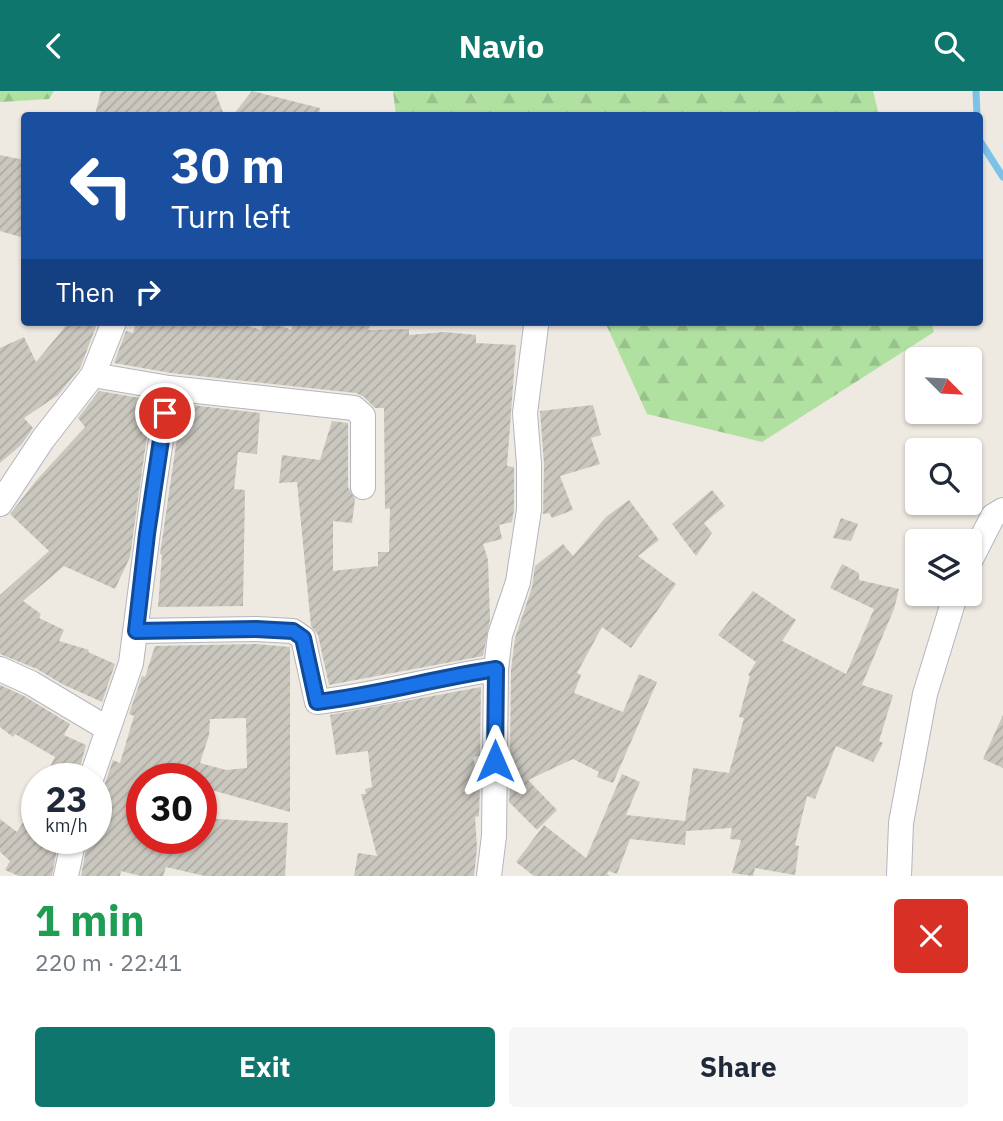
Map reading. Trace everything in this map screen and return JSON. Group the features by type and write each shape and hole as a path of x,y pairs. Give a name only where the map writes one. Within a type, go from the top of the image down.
{"street":[{"path":"0,504 43,439 93,375 112,326"},
{"path":"489,876 494,836 496,669 500,635 518,582 529,510 526,413 536,326"},
{"path":"93,375 169,388 354,408 363,416 363,487"},
{"path":"96,763 131,663 169,388"},
{"path":"982,538 993,516 1003,510"},
{"path":"898,876 901,823 925,694 952,606"},
{"path":"136,631 293,631 303,638 317,702 347,699 450,676 496,669"},
{"path":"0,669 31,683 108,729"},
{"path":"66,876 71,854"}],"green space":[{"path":"0,91 54,91 49,99 0,102"},
{"path":"393,91 873,91 878,112 396,112"},
{"path":"607,326 932,326 934,332 911,347 905,347 905,351 762,442 647,414"}],"building":[{"path":"101,91 215,91 223,112 96,112"},
{"path":"252,91 320,108 319,112 235,112"},
{"path":"0,155 21,159 21,237 0,231"},
{"path":"66,326 96,326 80,368 58,395 24,418 33,428 21,445 0,463 0,348 24,337 36,362"},
{"path":"135,326 248,326 261,330 262,326 282,326 291,330 293,326 370,326 368,330 409,329 409,335 444,332 476,335 476,343 516,345 507,466 514,467 514,509 512,522 499,525 502,539 483,544 488,560 490,620 483,656 329,685 318,635 311,626 297,482 279,483 282,455 320,460 332,421 348,423 348,487 355,499 352,523 333,521 333,571 378,566 378,552 389,552 390,508 385,509 384,408 375,408 356,393 171,373 114,363 126,331 133,333"},
{"path":"99,391 152,400 130,557 115,589 64,566 23,601 41,614 39,618 64,630 59,641 89,650 88,652 115,664 102,702 37,669 0,654 0,595 49,551 10,514 85,427 78,418"},
{"path":"182,404 260,413 257,454 238,452 234,489 245,490 243,606 158,607 160,554"},
{"path":"593,405 601,435 591,438 600,464 560,476 573,510 552,518 549,513 543,514 544,464 540,411"},
{"path":"712,490 725,506 704,523 712,533 696,556 672,524"},
{"path":"629,500 659,540 638,556 676,584 631,648 602,627 577,673 581,675 574,693 623,712 639,674 657,682 613,783 597,777 599,772 573,759 528,780 557,810 537,830 509,802 510,783 517,777 510,755 511,670 515,638 532,587 535,566 563,544 573,556 606,517"},
{"path":"841,518 858,524 851,541 833,538"},
{"path":"842,564 859,573 859,580 899,589 894,609 862,685 893,695 879,741 883,743 873,762 836,746 815,799 807,796 795,845 799,846 795,875 755,868 753,876 732,873 741,840 730,839 732,828 686,831 685,845 630,839 617,874 609,871 607,874 610,876 534,876 516,862 544,825 586,858 622,774 640,782 626,815 685,821 693,768 729,773 744,718 739,717 750,676 748,675 756,662 718,635 753,591 796,620 782,641 846,674 874,609 830,588"},
{"path":"256,644 290,647 290,812 217,791 217,768 226,770 247,768 246,718 210,719 209,735 200,763 126,763 126,854 217,854 217,819 288,823 285,876 205,876 166,867 163,876 141,876 121,871 120,876 81,876 85,854 112,854 112,763 113,760 120,763 134,716 129,714 142,676 145,677 155,646"},
{"path":"0,685 70,724 64,735 86,745 81,763 52,763 55,757 15,734 13,737 0,727"},
{"path":"481,687 480,756 473,757 480,787 479,816 475,817 477,848 474,876 354,876 358,853 377,856 361,794 366,794 365,789 372,787 368,751 336,755 330,715"},
{"path":"1003,715 1003,768 983,759"},
{"path":"0,819 17,832 21,826 21,854 56,854 52,876 19,876 5,870 10,861 0,852"}],"waterway":[{"path":"976,91 977,112"},
{"path":"983,146 1003,177"}],"route":[{"path":"165,413 136,631 256,629 299,633 303,638 317,702 347,699 450,676 496,669 495,761"}]}
